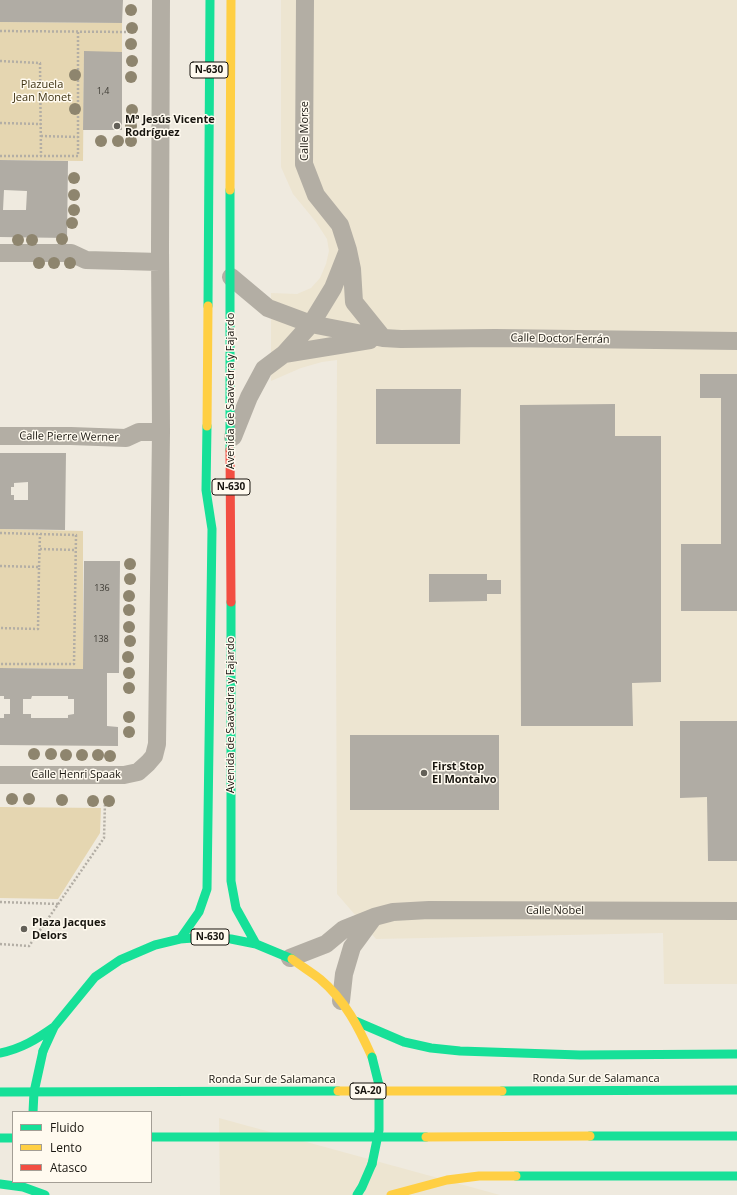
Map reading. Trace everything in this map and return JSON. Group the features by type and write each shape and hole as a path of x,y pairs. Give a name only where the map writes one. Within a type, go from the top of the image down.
{"highway":[{"name":"Avenida de Saavedra y Fajardo","path":"180,939 199,912 207,889 212,529 206,490 210,0"},
{"name":"Avenida de Saavedra y Fajardo","path":"231,0 231,881 236,908 256,944"},
{"name":"N-630","path":"33,1111 34,1092 43,1051 54,1027 95,978 101,973 120,960 155,945 180,939 232,939 256,944 290,958 322,980 341,1001 355,1021 372,1057 378,1085 379,1130 372,1164 357,1195"},
{"path":"355,1021 404,1042 431,1048 460,1051 580,1055 737,1054"},
{"path":"0,1053 12,1051 28,1044 54,1027"},
{"name":"Ronda Sur de Salamanca","path":"0,1092 737,1090"},
{"path":"152,1137 737,1136"},
{"path":"0,1138 12,1138"},
{"path":"391,1195 447,1180 479,1176 737,1176"},
{"path":"0,1184 12,1184 51,1193"}],"street":[{"path":"160,432 162,0"},
{"name":"Calle Morse","path":"305,0 304,164 316,195 340,225 352,269 354,302 383,338"},
{"path":"311,324 333,288 348,250"},
{"path":"0,253 71,253 86,260 160,262"},
{"name":"Calle Doctor Ferrán","path":"231,278 268,308 311,324 383,338 737,341"},
{"name":"Calle Doctor Ferrán","path":"231,442 249,398 264,369 284,354 311,324"},
{"name":"Calle Doctor Ferrán","path":"284,354 383,338"},
{"name":"Calle Pierre Werner","path":"0,436 126,438 139,432 160,432"},
{"name":"Calle Henri Spaak","path":"0,775 124,776 138,772 154,756 157,744 160,432"},
{"name":"Calle Nobel","path":"290,958 326,944 344,929 374,917 393,912 428,910 737,911"},
{"path":"341,1001 344,974 352,947 374,917"}],"path":[{"path":"0,31 127,32"},
{"path":"0,156 78,156 78,31"},
{"path":"0,61 40,63 41,156"},
{"path":"0,123 41,124"},
{"path":"41,136 78,137"},
{"path":"0,533 76,535 74,664 0,664"},
{"path":"0,628 38,629 40,534"},
{"path":"40,549 76,550"},
{"path":"0,566 40,567"},
{"path":"0,944 30,946 104,838 105,803"},
{"path":"0,902 60,904"}],"shaded area":[{"path":"281,0 737,0 737,984 664,984 663,933 376,939 337,894 337,360 322,362 301,368 271,381 271,293 297,294 311,288 320,278 326,264 329,251 327,239 316,222 293,194 281,167"},
{"path":"219,1118 500,1195 220,1195"}],"green space":[{"name":"Plazuela Jean Monet","path":"0,22 122,23 122,52 84,52 83,161 0,160"},
{"path":"0,529 83,531 83,669 0,668"},
{"path":"0,807 101,808 100,833 58,899 0,898"}],"building":[{"path":"0,0 123,0 122,23 0,22"},
{"path":"84,51 122,52 122,130 83,130"},
{"path":"0,160 68,161 67,238 0,237","holes":["4,190 27,191 26,210 3,210"]},
{"path":"700,374 737,374 737,611 681,611 681,544 721,544 721,398 700,398"},
{"path":"376,389 461,389 460,444 376,444"},
{"path":"615,404 615,436 661,436 661,682 632,683 633,726 521,726 520,405"},
{"path":"0,453 66,453 65,530 0,529","holes":["28,482 28,500 14,500 14,495 11,495 11,487 14,487 14,483"]},
{"path":"84,561 120,561 119,673 107,673 107,726 118,727 118,746 0,745 0,718 4,718 4,714 10,714 10,699 4,699 4,696 0,696 0,668 83,669","holes":["32,696 68,696 68,699 74,699 74,714 68,715 68,718 31,718 31,714 23,714 23,699 31,699"]},
{"path":"429,574 487,574 487,580 501,580 501,594 487,594 487,601 429,602"},
{"path":"680,721 737,721 737,861 708,861 707,797 680,798"},
{"name":"First Stop El Montalvo","path":"350,735 499,735 499,810 350,810"}],"traffic: fast":[{"path":"208,306 210,0"},
{"path":"230,190 230,450"},
{"path":"180,939 199,912 207,889 212,529 206,490 207,426"},
{"path":"231,602 231,881 236,908 256,944"},
{"path":"43,1051 54,1027 95,977 120,960 155,945 180,939 206,937 231,939 256,944 292,959"},
{"path":"355,1021 404,1042 431,1048 460,1051 580,1055 737,1054"},
{"path":"0,1053 15,1049 28,1043 54,1027"},
{"path":"33,1111 34,1092 43,1051"},
{"path":"372,1057 379,1085 379,1130 372,1164"},
{"path":"502,1091 737,1090"},
{"path":"0,1092 338,1091"},
{"path":"590,1136 737,1136"},
{"path":"152,1137 426,1137"},
{"path":"0,1138 12,1138"},
{"path":"357,1195 372,1164"},
{"path":"516,1176 737,1176"},
{"path":"0,1184 23,1187 45,1195"}],"traffic: slow":[{"path":"230,190 231,0"},
{"path":"207,426 208,306"},
{"path":"292,959 320,979 337,996 356,1025 372,1057"},
{"path":"338,1091 502,1091"},
{"path":"426,1137 590,1136"},
{"path":"391,1195 447,1180 479,1176 516,1176"}],"traffic: jam":[{"path":"230,450 231,602"}],"place":[{"name":"Mª Jesús Vicente Rodríguez","path":"117,126"},
{"name":"First Stop El Montalvo","path":"424,773"},
{"name":"Plaza Jacques Delors","path":"24,929"}]}
